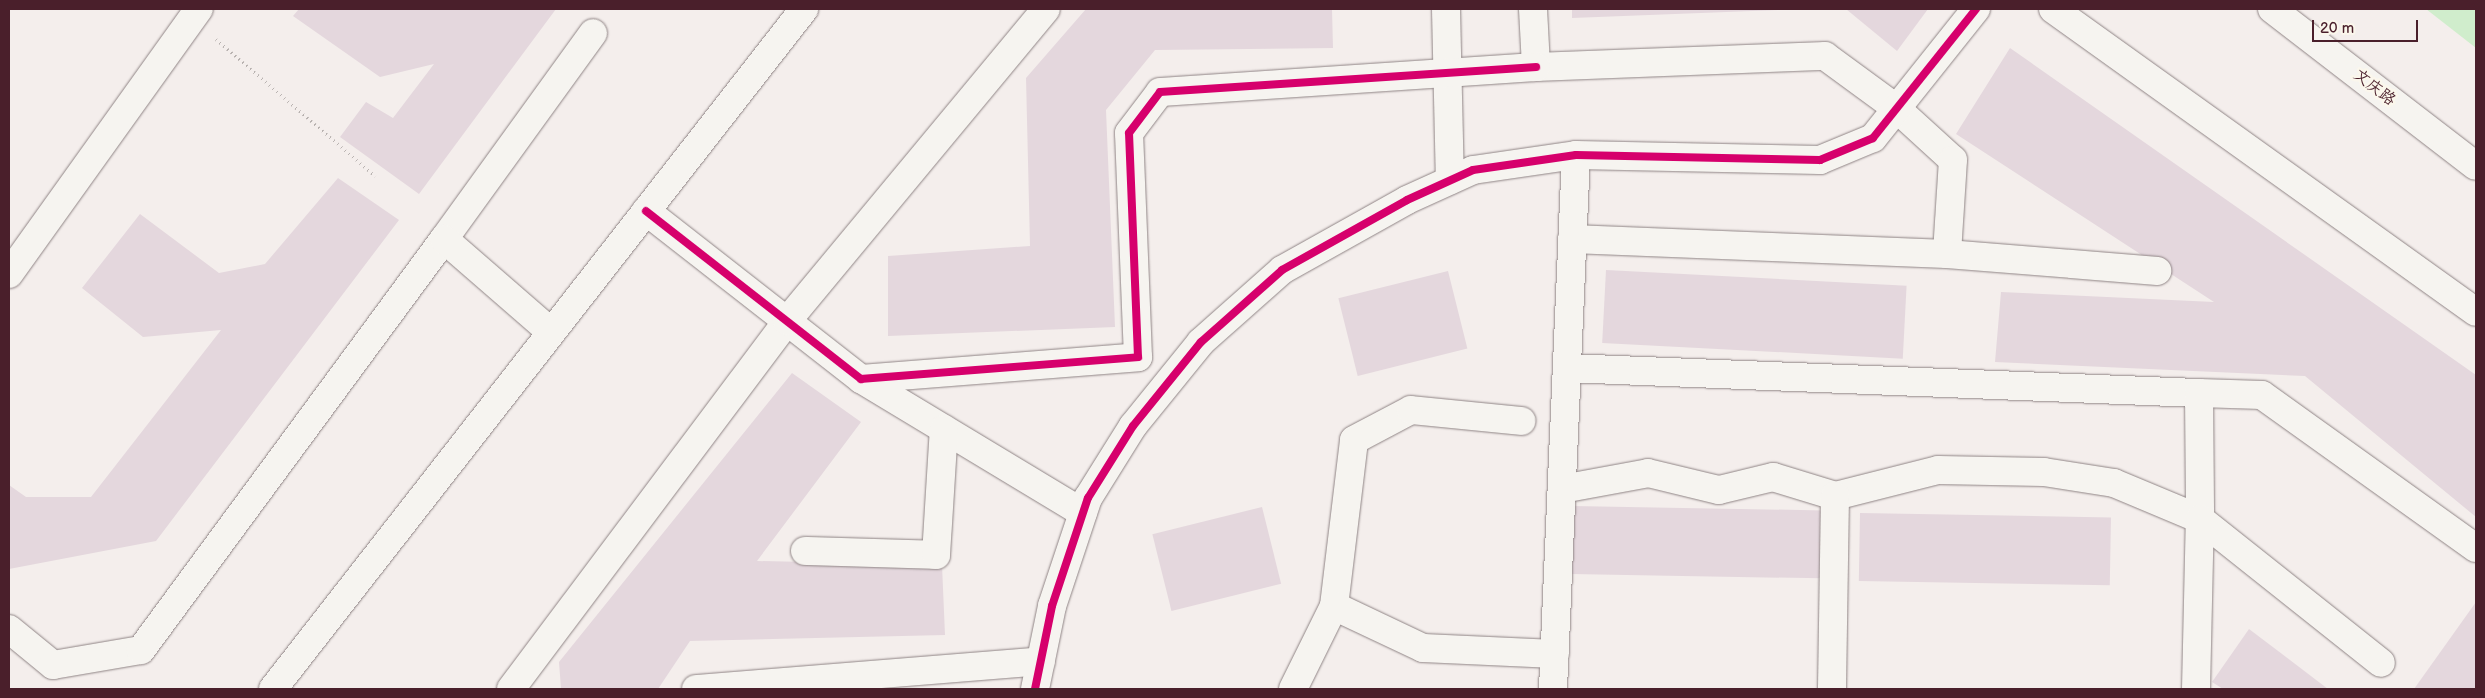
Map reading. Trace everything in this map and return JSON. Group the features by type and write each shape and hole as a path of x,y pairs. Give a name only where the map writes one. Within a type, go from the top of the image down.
{"street":[{"path":"273,689 804,9"},
{"path":"511,689 787,321 1046,9"},
{"path":"1446,9 1450,180"},
{"path":"1534,9 1536,67"},
{"path":"1035,689 1052,606 1088,498 1133,426 1201,342 1282,270 1407,200 1473,170 1576,155 1820,160 1873,138 1976,9"},
{"path":"2053,9 2476,312"},
{"name":"文庆路","path":"2272,9 2476,166"},
{"path":"9,274 196,14"},
{"path":"9,629 53,665 141,650 444,239 593,33"},
{"path":"861,379 1138,357 1128,133 1160,92 1536,67 1825,56 1896,108 1952,160 1947,254"},
{"path":"1553,689 1576,155"},
{"path":"646,211 861,379 1083,513"},
{"path":"444,239 551,332"},
{"path":"1572,240 1947,254 2157,270"},
{"path":"1567,368 2262,395 2476,548"},
{"path":"2196,689 2200,519 2199,393"},
{"path":"1293,689 1334,606 1354,440 1411,410 1521,421"},
{"path":"805,551 936,554 944,429"},
{"path":"1562,489 1648,473 1719,490 1773,477 1835,496 1938,470 2044,472 2114,483 2200,519 2381,663"},
{"path":"1832,689 1835,496"},
{"path":"1334,606 1423,648 1555,654"},
{"path":"696,689 1041,661"}],"path":[{"path":"196,14 374,176"}],"green space":[{"path":"2426,9 2476,9 2476,48"}],"building":[{"path":"299,9 556,9 419,194 340,137 366,102 393,118 434,64 380,77 293,16"},
{"path":"1086,9 1332,9 1333,48 1155,50 1106,110 1115,327 888,336 888,256 1030,246 1026,78"},
{"path":"1572,9 1778,9 1778,10 1572,18"},
{"path":"1846,9 1928,9 1897,51"},
{"path":"2010,48 2476,375 2476,517 2305,376 1995,362 2001,292 2214,302 1956,134"},
{"path":"338,178 399,220 156,541 9,569 9,485 26,497 91,497 221,330 143,337 82,288 140,214 219,273 265,264"},
{"path":"1606,270 1907,286 1903,359 1602,343"},
{"path":"1448,271 1467,349 1358,376 1338,298"},
{"path":"792,373 861,422 757,561 942,565 945,635 690,641 658,689 561,689 559,662"},
{"path":"1572,506 1823,510 1822,578 1571,574"},
{"path":"1262,507 1281,584 1171,611 1152,534"},
{"path":"1860,513 2111,517 2110,585 1859,581"},
{"path":"2476,602 2476,689 2414,689"},
{"path":"2249,629 2328,689 2223,689 2212,682"}],"cycle path":[{"path":"1035,689 1052,606 1088,498 1133,426 1201,342 1282,270 1407,200 1473,170 1576,155 1820,160 1873,138 1976,9"},
{"path":"646,211 861,379 1138,357 1129,133 1160,92 1536,67"}]}
